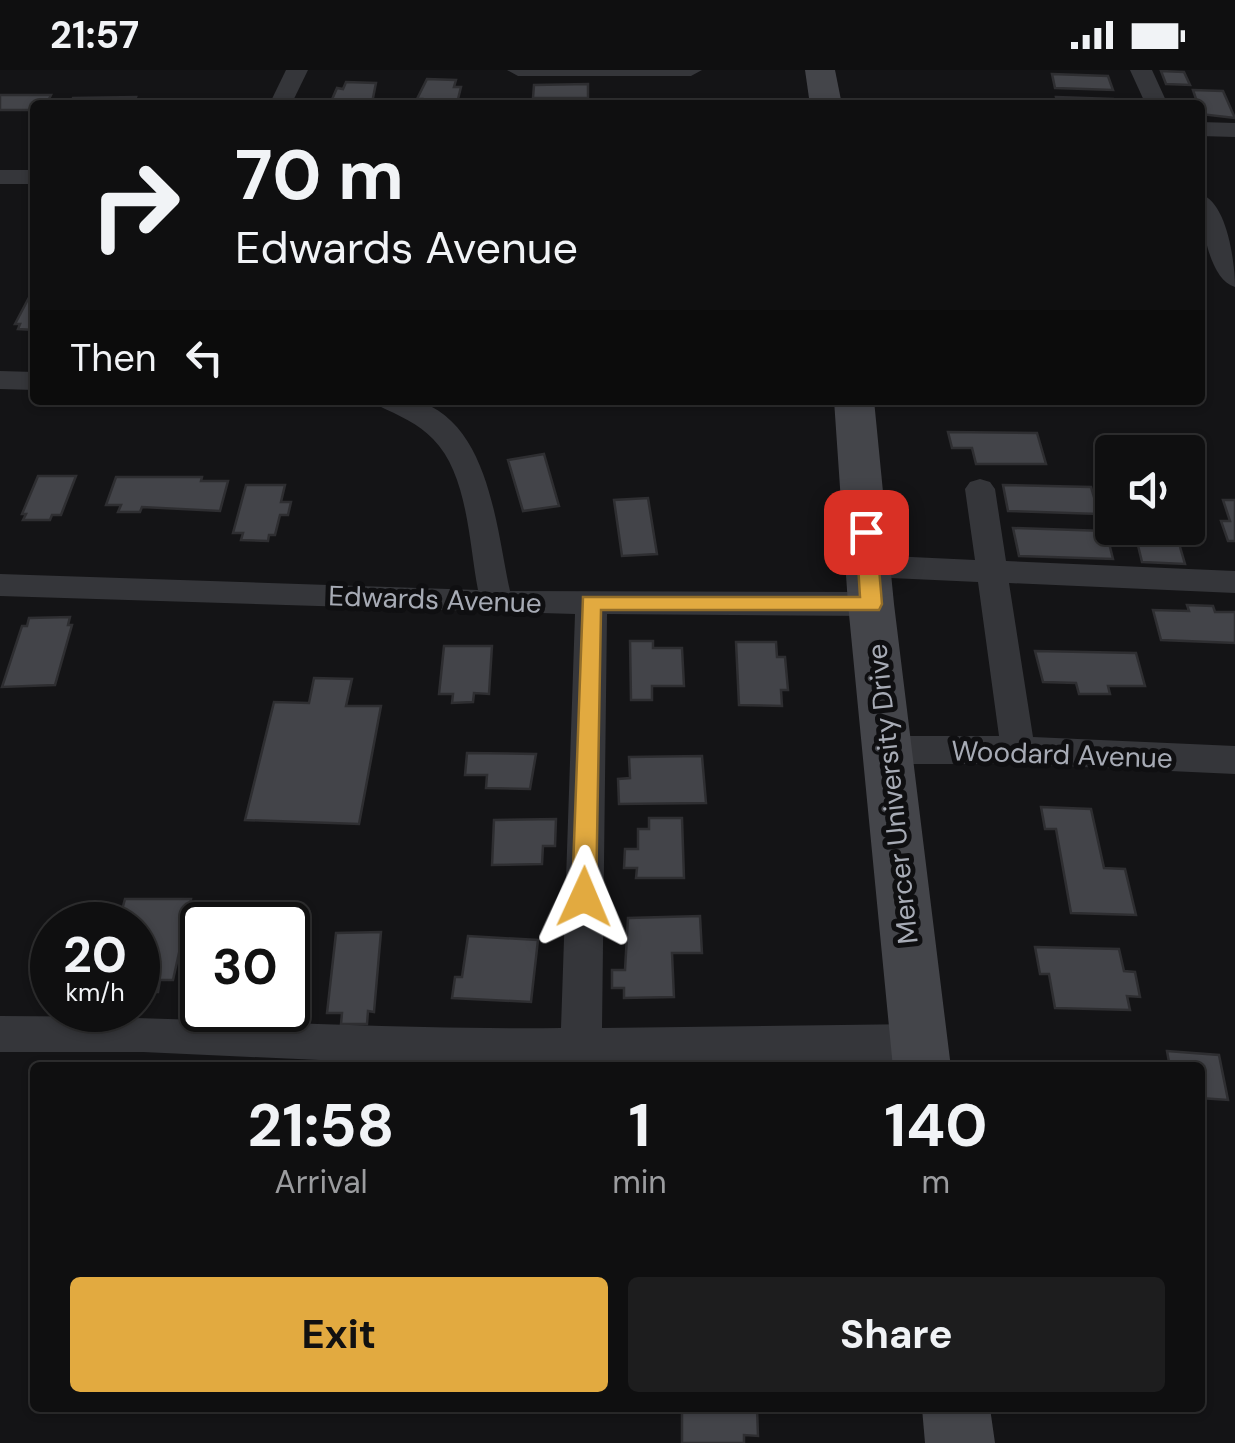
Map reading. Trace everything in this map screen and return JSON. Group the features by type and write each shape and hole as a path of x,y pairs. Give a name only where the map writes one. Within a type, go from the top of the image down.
{"main road":[{"path":"820,70 825,100"},
{"name":"Mercer University Drive","path":"854,405 921,1055"},
{"path":"956,1412 960,1443"}],"street":[{"path":"282,100 296,70"},
{"path":"518,70 692,70"},
{"path":"1142,70 1155,100"},
{"path":"1205,129 1235,130"},
{"path":"0,178 30,176"},
{"path":"1205,212 1235,279"},
{"path":"0,380 30,381"},
{"path":"397,405 448,437 467,471 496,602"},
{"path":"980,489 1018,750"},
{"name":"Edwards Avenue","path":"0,585 591,602 870,585 992,571 1235,582"},
{"path":"581,1044 591,602"},
{"name":"Woodard Avenue","path":"888,750 1018,750 1235,760"},
{"path":"0,1034 143,1034 473,1048 581,1044 921,1055"}],"building":[{"path":"1161,71 1184,72 1190,85 1166,84"},
{"path":"1052,74 1108,76 1113,90 1055,88"},
{"path":"427,79 456,80 454,87 461,87 458,100 417,99"},
{"path":"346,82 376,83 373,100 332,100 337,88 343,89"},
{"path":"588,84 588,98 533,98 534,85"},
{"path":"1193,90 1223,91 1235,118 1205,115 1205,100 1196,100"},
{"path":"0,95 51,95 48,100 30,100 30,110 0,110"},
{"path":"136,97 135,100 73,98"},
{"path":"1056,97 1113,100 1057,100"},
{"path":"30,296 30,330 18,329 20,324 15,324"},
{"path":"948,432 1037,433 1046,464 976,464 972,448 952,448"},
{"path":"544,454 559,506 523,511 508,460"},
{"path":"38,476 76,476 61,515 52,515 50,520 23,520 26,514 22,514"},
{"path":"116,477 202,477 201,481 228,481 220,511 142,507 140,512 118,512 121,505 106,505"},
{"path":"246,485 285,485 281,502 291,502 288,515 280,515 275,535 269,535 268,541 241,540 243,533 233,533"},
{"path":"1003,485 1091,487 1095,500 1095,514 1008,511"},
{"path":"648,498 657,554 622,556 614,500"},
{"path":"1223,500 1235,500 1235,541 1228,541 1221,521 1230,521"},
{"path":"1013,528 1095,531 1095,545 1110,545 1113,559 1019,556"},
{"path":"1138,545 1179,545 1185,564 1142,562"},
{"path":"1187,605 1235,612 1235,643 1161,640 1153,610 1189,611"},
{"path":"70,617 68,625 72,625 55,685 2,687 22,626 27,626 29,618"},
{"path":"630,641 653,641 653,648 682,648 684,686 652,686 652,700 631,700"},
{"path":"736,642 776,642 777,657 785,657 788,690 781,690 782,706 739,705"},
{"path":"444,646 492,646 489,694 474,693 473,702 452,703 453,694 439,694"},
{"path":"1035,651 1136,653 1145,686 1108,686 1110,694 1079,694 1076,683 1043,682"},
{"path":"314,678 352,679 346,706 381,706 359,824 245,820 274,702 309,703"},
{"path":"467,753 536,754 530,789 486,788 487,775 465,775"},
{"path":"702,756 706,803 619,804 618,779 630,778 629,757"},
{"path":"1041,807 1091,809 1104,868 1125,869 1136,915 1071,913 1056,829 1045,829"},
{"path":"649,818 682,818 684,878 636,878 637,868 624,868 625,849 638,849 638,829 649,829"},
{"path":"556,819 555,846 543,846 542,864 492,865 494,820"},
{"path":"191,899 180,902 180,948 173,980 160,980 160,902 124,902"},
{"path":"700,916 702,953 672,953 674,997 624,998 624,988 612,988 612,970 625,970 628,918"},
{"path":"381,932 374,1012 368,1011 367,1024 341,1024 342,1013 327,1013 336,933"},
{"path":"468,936 538,940 531,1002 452,998 455,977 462,977"},
{"path":"1035,947 1119,949 1124,971 1135,972 1140,997 1127,996 1130,1010 1055,1008 1049,974 1040,974"},
{"path":"1167,1051 1219,1055 1228,1100 1205,1098 1205,1062 1169,1062"},
{"path":"682,1412 757,1412 758,1436 744,1435 744,1443 682,1443"}],"route":[{"path":"584,897 591,602 871,604 866,532"}]}
